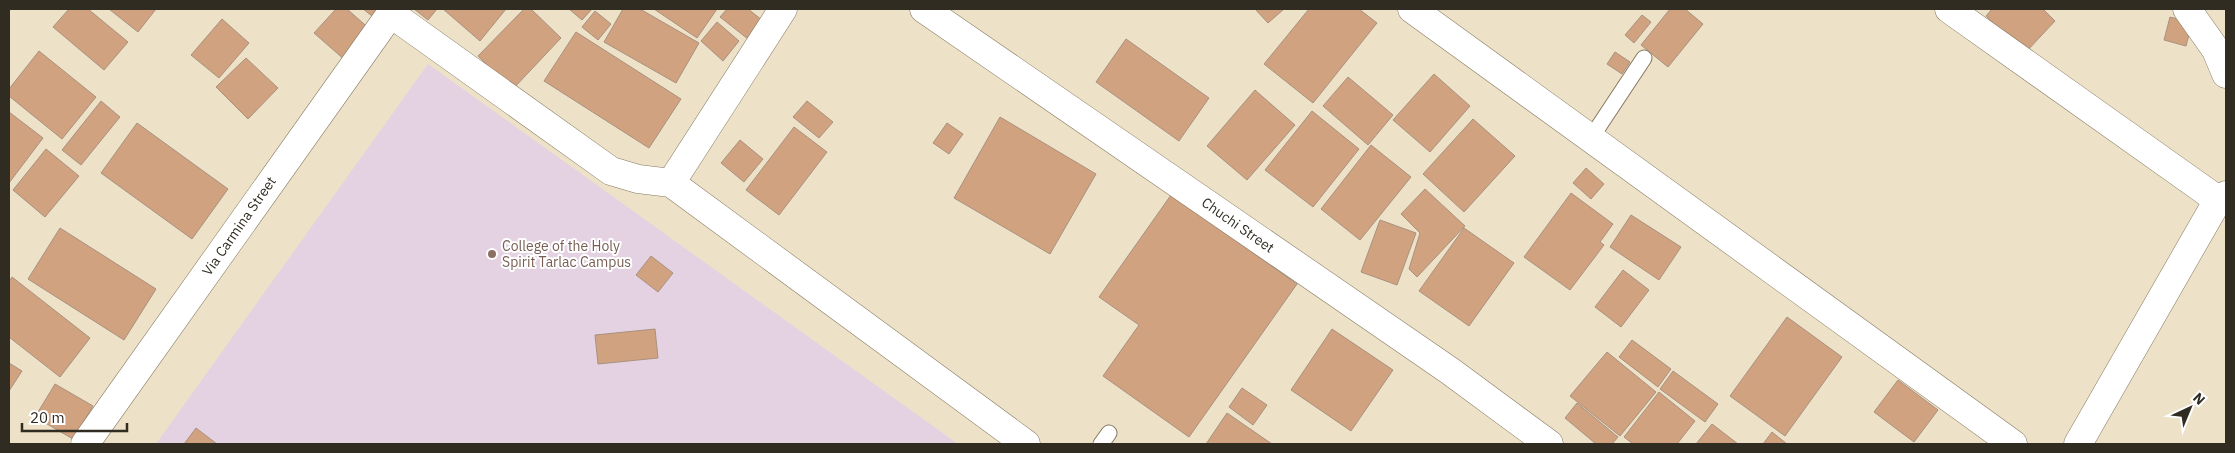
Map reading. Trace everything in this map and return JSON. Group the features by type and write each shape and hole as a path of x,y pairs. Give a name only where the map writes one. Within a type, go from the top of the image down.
{"street":[{"path":"671,183 783,9"},
{"name":"Chuchi Street","path":"924,9 1450,371 1549,444"},
{"path":"1412,9 2013,444"},
{"path":"1949,9 2222,198 2078,444"},
{"path":"2187,9 2216,50 2226,74"},
{"path":"392,11 611,171 638,179 671,183 1026,444"},
{"name":"Via Carmina Street","path":"85,444 392,11"}],"lane":[{"path":"1591,138 1644,58"}],"shaded area":[{"name":"College of the Holy Spirit Tarlac Campus","path":"428,64 958,444 156,444"}],"building":[{"path":"69,9 88,9 128,42 104,70 53,27"},
{"path":"109,9 156,9 138,32"},
{"path":"336,9 347,9 372,31 346,61 314,33"},
{"path":"363,9 378,9 372,16"},
{"path":"414,9 437,9 428,20"},
{"path":"443,9 506,9 480,41"},
{"path":"524,9 531,9 561,38 512,90 478,56"},
{"path":"569,9 592,9 582,20"},
{"path":"623,9 640,9 699,43 676,83 604,42"},
{"path":"654,9 717,9 697,38"},
{"path":"727,9 748,9 762,20 748,39 720,17"},
{"path":"1255,9 1284,9 1268,23"},
{"path":"1309,9 1359,9 1377,23 1313,103 1264,64"},
{"path":"1670,9 1685,9 1703,24 1668,67 1641,45"},
{"path":"1992,9 2043,9 2055,21 2025,53 1986,16"},
{"path":"595,11 611,24 598,40 582,27"},
{"path":"1642,15 1651,22 1634,43 1625,35"},
{"path":"2170,17 2192,23 2186,46 2164,40"},
{"path":"222,19 249,43 219,78 191,55"},
{"path":"717,22 739,41 723,61 701,41"},
{"path":"576,32 681,99 649,148 544,81"},
{"path":"1126,39 1209,98 1179,141 1096,82"},
{"path":"39,51 96,97 62,139 9,96 9,89"},
{"path":"1615,52 1630,62 1622,74 1607,64"},
{"path":"246,58 278,88 248,119 216,87"},
{"path":"1434,74 1470,106 1430,152 1393,120"},
{"path":"1348,77 1393,115 1368,145 1323,106"},
{"path":"1255,90 1295,125 1247,180 1207,146"},
{"path":"101,101 120,117 81,165 62,150"},
{"path":"807,101 833,122 819,138 793,117"},
{"path":"1312,111 1359,149 1313,207 1265,170"},
{"path":"9,112 43,138 9,183"},
{"path":"1000,117 1096,174 1050,254 954,198"},
{"path":"1473,119 1515,156 1464,212 1423,174"},
{"path":"137,123 228,189 192,239 101,173"},
{"path":"947,123 963,134 949,154 933,143"},
{"path":"794,127 827,152 779,215 746,190"},
{"path":"740,140 763,159 744,182 721,163"},
{"path":"1371,145 1411,177 1360,240 1321,209"},
{"path":"46,149 79,176 45,217 13,190"},
{"path":"1586,168 1604,184 1591,199 1573,183"},
{"path":"1425,189 1465,226 1417,277 1409,269 1420,233 1401,214"},
{"path":"1571,193 1613,224 1600,242 1604,245 1570,290 1524,257"},
{"path":"1171,195 1297,284 1189,437 1103,376 1139,325 1099,297"},
{"path":"1631,215 1681,247 1659,280 1610,247"},
{"path":"1380,220 1416,233 1397,285 1361,272"},
{"path":"60,228 156,289 124,340 28,279"},
{"path":"1464,228 1514,263 1469,326 1419,291"},
{"path":"651,256 673,273 658,292 636,275"},
{"path":"1623,270 1649,290 1621,327 1595,307"},
{"path":"12,277 90,338 60,377 9,337 9,282"},
{"path":"1787,317 1842,357 1785,436 1730,396"},
{"path":"655,329 658,358 598,364 595,335"},
{"path":"1332,329 1393,370 1351,431 1291,390"},
{"path":"1632,340 1671,369 1658,387 1619,357"},
{"path":"1607,352 1656,392 1620,436 1570,396"},
{"path":"9,363 22,371 9,391"},
{"path":"1673,371 1718,404 1705,422 1660,389"},
{"path":"1898,380 1938,410 1914,442 1874,412"},
{"path":"55,384 93,406 73,439 35,417"},
{"path":"1242,388 1267,405 1253,425 1229,407"},
{"path":"1659,392 1695,421 1677,444 1633,444 1624,437"},
{"path":"1577,403 1618,437 1612,444 1596,444 1565,418"},
{"path":"1227,413 1272,444 1206,444"},
{"path":"1712,424 1738,444 1696,444"},
{"path":"196,428 217,444 184,444"},
{"path":"1772,432 1787,444 1763,444"}],"place":[{"name":"College of the Holy Spirit Tarlac Campus","path":"492,254"}]}
